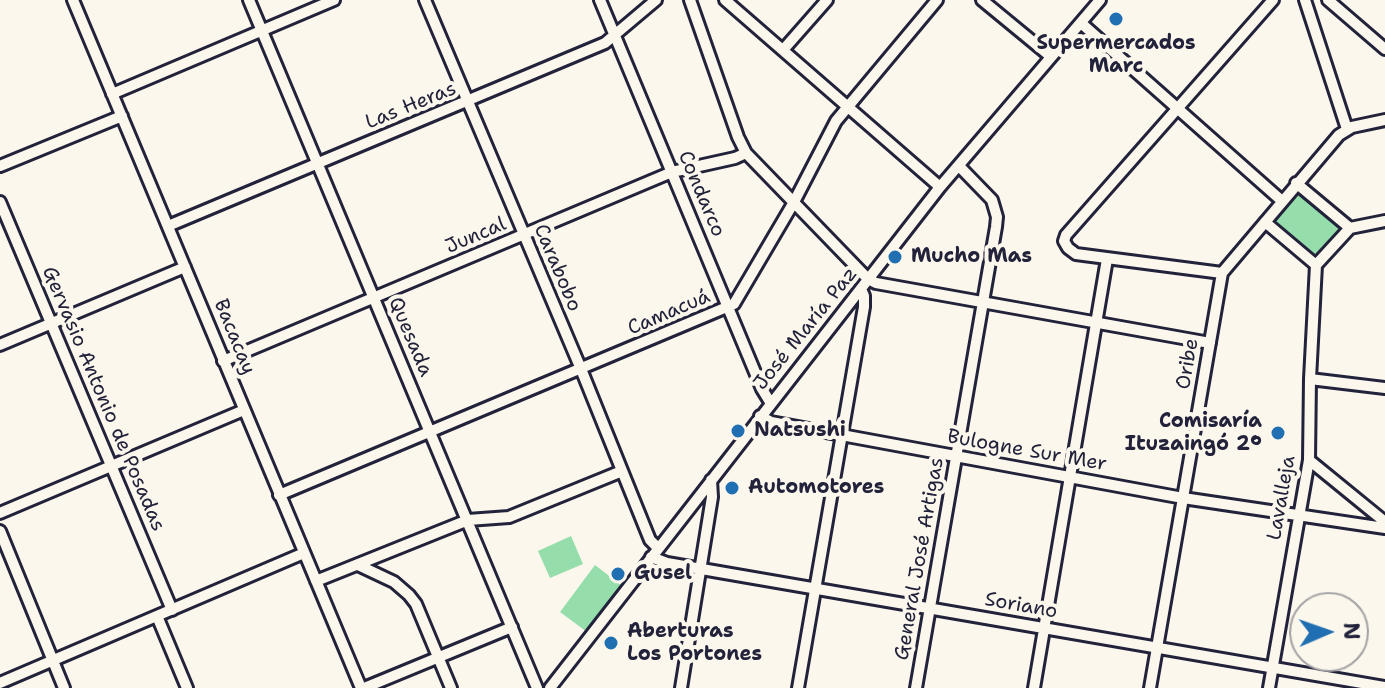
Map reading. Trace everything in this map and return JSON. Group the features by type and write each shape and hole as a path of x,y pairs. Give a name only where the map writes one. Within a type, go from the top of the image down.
{"street":[{"name":"Bacacay","path":"73,0 362,688"},
{"name":"Quesada","path":"249,0 537,688"},
{"path":"112,94 334,0"},
{"name":"Carabobo","path":"425,0 655,553"},
{"name":"Condarco","path":"600,0 770,402"},
{"name":"Las Heras","path":"168,226 468,102 615,37 656,0"},
{"path":"690,0 746,153 868,279 876,283 1210,343"},
{"path":"725,0 940,187"},
{"path":"783,50 827,0"},
{"name":"Camacuá","path":"279,495 729,308 737,300 794,202 836,121 937,0"},
{"path":"982,0 1050,56"},
{"name":"José María Paz","path":"550,688 940,187 1100,0"},
{"path":"1273,0 1064,241 1072,252 1222,273 1296,183 1347,129 1385,120"},
{"path":"1305,0 1347,129"},
{"path":"1328,0 1382,43"},
{"path":"1081,23 1282,201"},
{"path":"0,166 122,116"},
{"name":"Juncal","path":"223,361 672,172 746,153"},
{"name":"General José Artigas","path":"916,688 997,217 987,193 959,166"},
{"path":"1296,183 1350,228"},
{"name":"Gervasio Antonio de Posadas","path":"0,202 172,610"},
{"path":"1265,222 1316,265 1350,228 1385,221"},
{"path":"1034,688 1107,259"},
{"name":"Lavalleja","path":"1269,688 1309,460 1316,265"},
{"path":"0,345 185,267"},
{"name":"Oribe","path":"1150,688 1222,273"},
{"path":"798,688 864,307 861,289"},
{"path":"1310,379 1384,384"},
{"path":"0,513 244,410"},
{"name":"Bulogne Sur Mer","path":"760,416 771,422 1183,498 1297,516 1385,525"},
{"path":"1309,460 1385,525"},
{"path":"316,581 468,520 513,516 622,471"},
{"path":"681,688 712,497 711,480"},
{"path":"0,531 64,688"},
{"path":"0,683 304,553"},
{"name":"Soriano","path":"655,553 659,562 1385,687"},
{"path":"358,565 394,582 416,604 451,688"},
{"path":"157,616 187,688"},
{"path":"362,688 512,627"}],"green space":[{"path":"1296,183 1350,228 1316,265 1265,222"},
{"path":"571,536 583,564 550,578 538,551"},
{"path":"595,565 621,585 587,632 560,612"}],"place":[{"name":"Supermercados Marc","path":"1116,19"},
{"name":"Mucho Mas","path":"895,257"},
{"name":"Natsushi","path":"738,431"},
{"name":"Comisaría Ituzaingó 2°","path":"1278,433"},
{"name":"Automotores","path":"732,488"},
{"name":"Gusel","path":"618,574"},
{"name":"Aberturas Los Portones","path":"611,643"}]}
